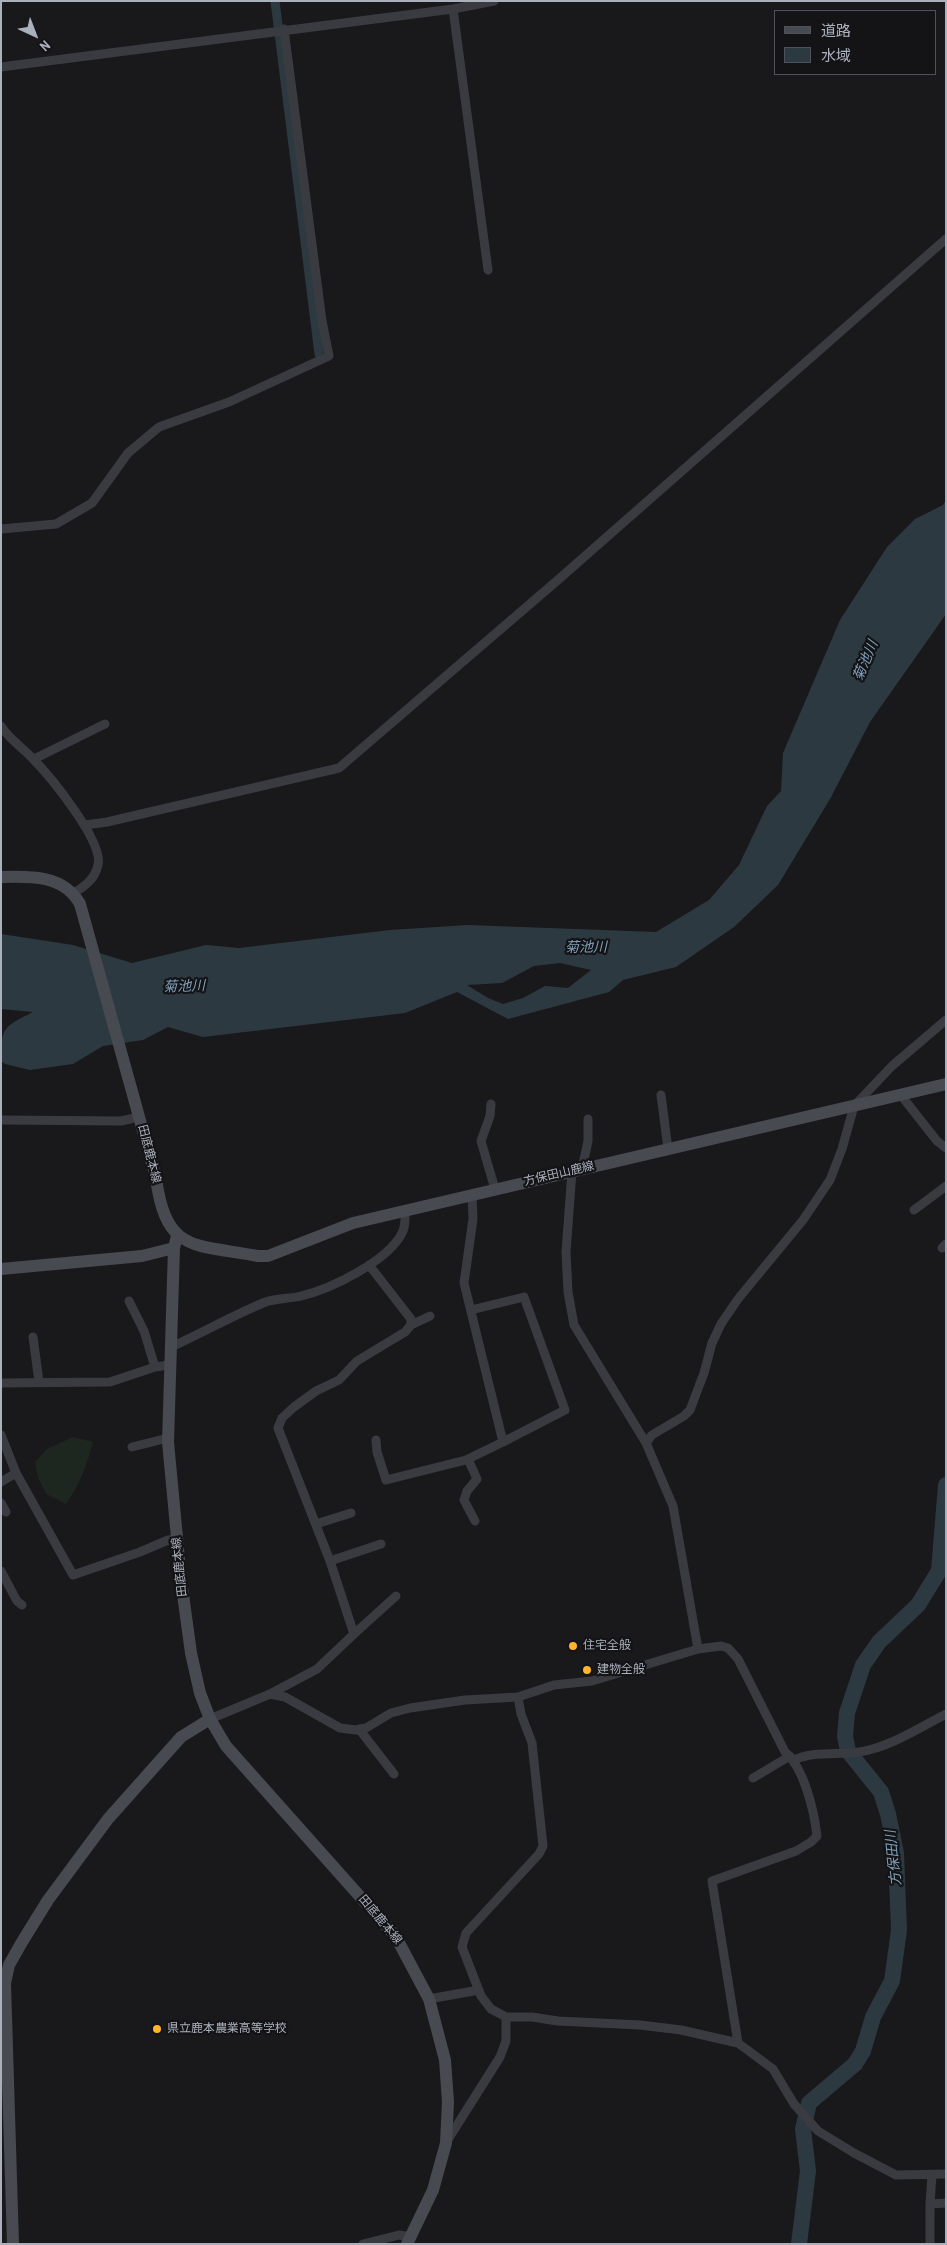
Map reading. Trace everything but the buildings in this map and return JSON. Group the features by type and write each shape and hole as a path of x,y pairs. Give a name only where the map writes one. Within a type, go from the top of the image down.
{"main road":[{"path":"1,877 48,879 74,893"},
{"name":"田底鹿本線","path":"74,893 83,913 139,1117 163,1215 176,1242 169,1365 168,1438 177,1539 191,1653 200,1694 210,1719 226,1746 396,1937 429,1998 445,2060 448,2102 446,2142 433,2190 409,2240"},
{"name":"方保田山鹿線","path":"176,1242 258,1256 268,1256 353,1223 946,1084"},
{"path":"1,1269 142,1256 176,1242"},
{"path":"13,2244 5,2071 5,1965 48,1900 108,1819 181,1737 210,1719"}],"street":[{"path":"1,67 494,1"},
{"path":"456,5 488,270"},
{"path":"1,529 56,524 92,503 128,453 158,427 229,402 329,356 322,321 284,30"},
{"path":"85,825 108,822 339,768 559,579 946,240"},
{"path":"34,760 105,724"},
{"path":"2,728 34,760 85,825 97,850 98,865 89,884 74,893"},
{"path":"646,1443 652,1436 684,1416 690,1410 704,1373 712,1343 721,1324 738,1299 803,1220 830,1180 842,1149 854,1106 892,1066 946,1020"},
{"path":"900,1094 936,1141 946,1148"},
{"path":"661,1095 668,1149"},
{"path":"491,1104 490,1116 481,1141 495,1189"},
{"path":"1,1120 120,1121 139,1117"},
{"path":"588,1119 588,1141 577,1170 566,1252 568,1292 574,1326 646,1443 673,1506 698,1649"},
{"path":"914,1210 946,1186"},
{"path":"472,1194 473,1219 464,1283 503,1442"},
{"path":"171,1347 266,1302 301,1296 325,1288 369,1264 392,1246 402,1232 405,1223 405,1210"},
{"path":"369,1264 411,1319 411,1326"},
{"path":"376,1440 377,1452 386,1480 468,1459 565,1410 524,1297 471,1310"},
{"path":"128,1301 144,1331 155,1367"},
{"path":"354,1634 330,1561 278,1428 282,1418 316,1391 339,1380 357,1361 430,1316"},
{"path":"33,1337 39,1382"},
{"path":"1,1383 110,1382 155,1367 169,1365"},
{"path":"1,1435 16,1473 73,1575 140,1552 168,1540 177,1539"},
{"path":"132,1447 168,1438"},
{"path":"468,1459 477,1479 464,1500 475,1521"},
{"path":"1,1482 16,1473"},
{"path":"1,1503 6,1512"},
{"path":"316,1524 350,1513"},
{"path":"330,1561 381,1544"},
{"path":"1,1571 22,1605"},
{"path":"210,1719 270,1694 317,1669 396,1596"},
{"path":"270,1694 285,1697 340,1728 359,1730 366,1728 390,1713 410,1708 465,1700 518,1697 554,1685 592,1681 698,1649 721,1646 732,1652 738,1659 785,1752 792,1758 805,1785 817,1836 812,1842 787,1854 712,1881 738,2042"},
{"path":"518,1697 521,1714 532,1744 543,1846 530,1864 466,1933 462,1947 479,1990 491,2009 506,2017 532,2017 558,2021 640,2025 681,2030 738,2042 773,2069 794,2104 818,2131 854,2154 896,2175 946,2174"},
{"path":"753,1778 792,1758 824,1754 845,1755 870,1750 907,1735 946,1714"},
{"path":"359,1730 394,1774"},
{"path":"429,1998 479,1990"},
{"path":"446,2142 500,2057 506,2041 506,2017"},
{"path":"930,2244 932,2174"},
{"path":"930,2204 946,2203"},
{"path":"363,2244 399,2235 409,2240"}],"shaded area":[{"path":"73,1437 93,1442 82,1474 66,1504 46,1494 38,1477 35,1462 47,1449"}],"water":[{"name":"菊池川","path":"946,500 946,614 870,722 830,799 778,885 734,927 676,967 623,980 609,992 508,1019 457,992 405,1013 203,1037 168,1027 143,1040 103,1046 73,1064 30,1070 5,1064 1,1061 2,1041 6,1029 15,1021 33,1012 1,1009 1,934 73,945 132,963 206,945 239,948 390,930 468,925 656,932 709,900 739,865 767,806 781,791 783,753 840,620 887,547 915,519 943,505","holes":["560,963 591,970 568,988 545,986 523,998 503,1004 488,998 467,985 502,983 534,966"]}],"waterway":[{"path":"275,1 319,354"},
{"name":"方保田川","path":"799,2244 808,2171 803,2129 809,2103 855,2064 863,2051 873,2017 892,1981 899,1930 896,1853 888,1814 881,1792 848,1751 845,1736 847,1713 863,1665 879,1642 918,1605 939,1571 946,1485"}],"place":[{"name":"住宅全般","path":"573,1646"},
{"name":"建物全般","path":"587,1670"},
{"name":"県立鹿本農業高等学校","path":"157,2029"}]}
